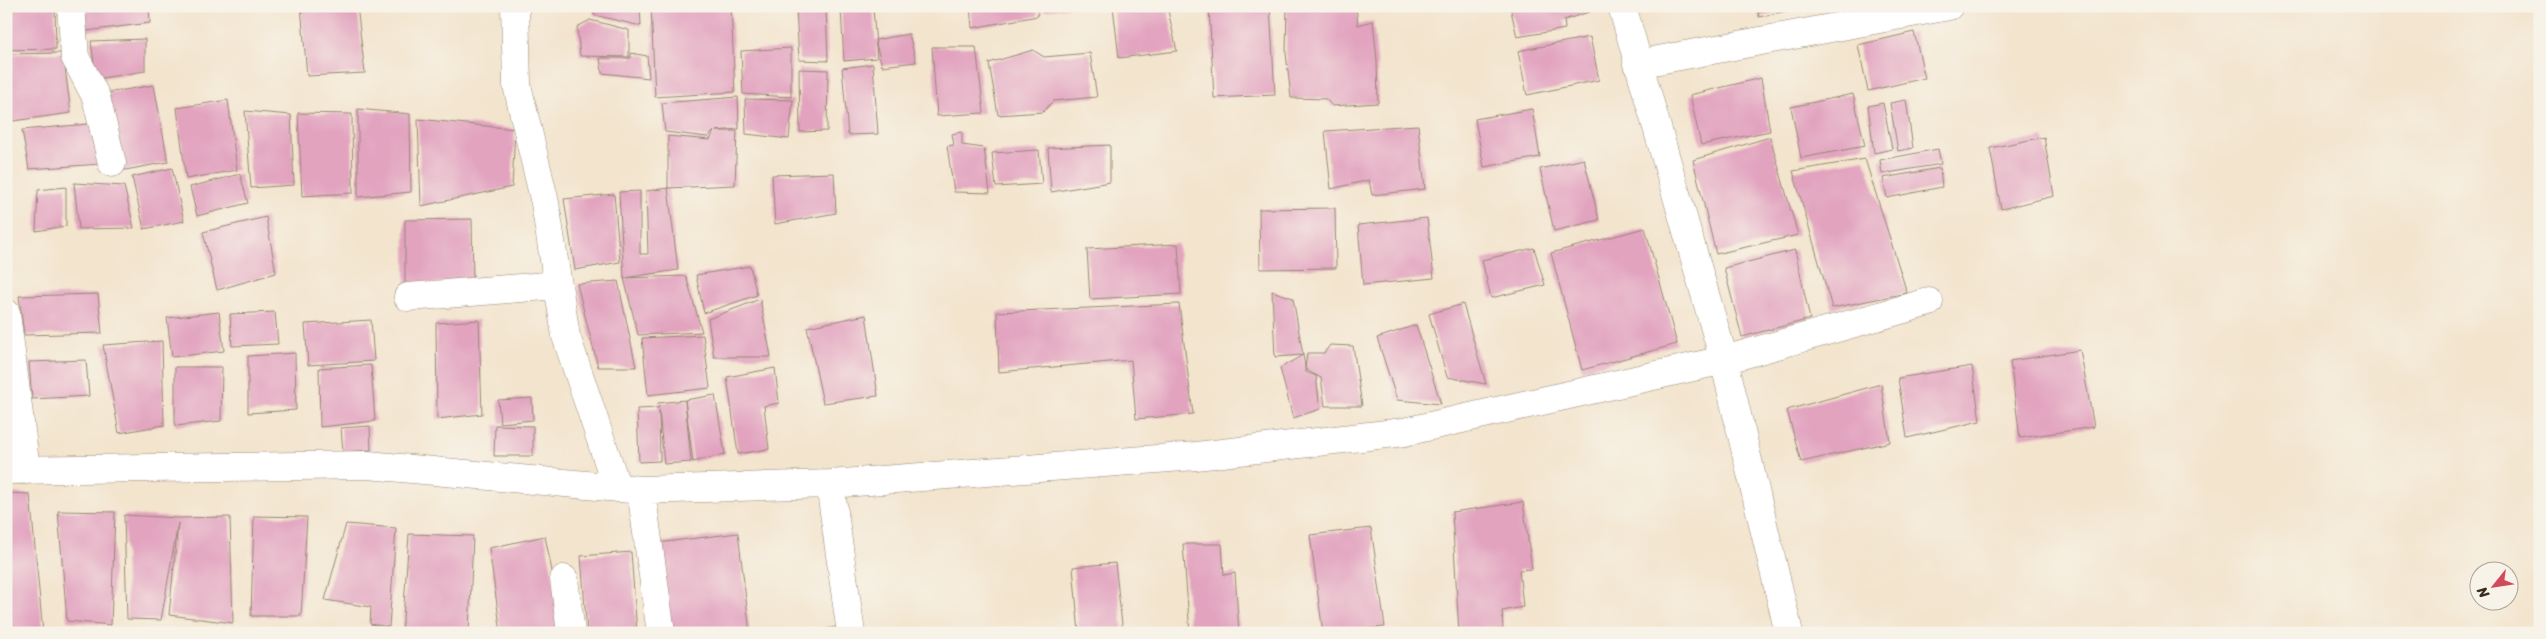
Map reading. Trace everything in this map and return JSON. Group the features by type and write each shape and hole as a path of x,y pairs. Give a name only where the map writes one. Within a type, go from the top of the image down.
{"street":[{"path":"71,6 75,57 96,97 112,163"},
{"path":"515,6 517,85 545,203 566,336 629,489 661,633"},
{"path":"1622,6 1637,64 1724,360 1789,633"},
{"path":"1637,64 1949,6"},
{"path":"408,298 558,285"},
{"path":"6,313 16,470 368,465 629,489 830,484 1196,456 1404,432 1724,360 1929,302"},
{"path":"830,484 851,633"},
{"path":"564,579 570,633"}],"building":[{"path":"6,6 55,6 56,49 6,50"},
{"path":"84,6 149,6 150,23 86,31"},
{"path":"301,6 357,6 365,73 307,76"},
{"path":"593,6 640,6 641,26 594,15"},
{"path":"651,6 731,6 735,92 655,97"},
{"path":"970,6 1037,6 1038,16 972,28"},
{"path":"1043,6 1070,6 1070,7 1044,11"},
{"path":"1113,6 1167,6 1177,51 1119,58"},
{"path":"1209,6 1270,6 1275,95 1214,98"},
{"path":"1287,6 1315,6 1325,9 1325,6 1356,6 1358,25 1373,21 1377,60 1378,103 1332,106 1326,99 1291,98 1286,53"},
{"path":"1510,6 1591,6 1592,11 1564,20 1565,29 1517,37"},
{"path":"1757,6 1804,6 1804,7 1759,17"},
{"path":"796,8 826,8 828,61 799,60"},
{"path":"841,9 873,9 877,58 844,61"},
{"path":"590,20 629,30 629,57 580,56 577,27"},
{"path":"1914,32 1925,78 1868,91 1858,45"},
{"path":"909,34 916,62 882,66 875,40"},
{"path":"1590,37 1599,80 1527,95 1518,51"},
{"path":"145,39 145,71 96,79 91,41"},
{"path":"932,47 976,47 984,113 937,116"},
{"path":"791,48 791,97 743,94 741,51"},
{"path":"1033,50 1044,57 1090,53 1097,97 1053,101 1043,112 998,115 989,63"},
{"path":"63,53 71,113 6,122 6,54"},
{"path":"631,53 647,56 649,78 602,73 600,58 631,58"},
{"path":"873,64 878,134 848,135 842,68"},
{"path":"799,69 828,70 827,131 800,132"},
{"path":"1761,78 1770,131 1701,145 1690,95"},
{"path":"154,85 168,162 120,171 106,93"},
{"path":"1853,94 1865,146 1801,158 1791,107"},
{"path":"738,97 739,129 716,131 737,131 735,185 668,188 668,136 710,140 714,131 708,137 665,132 662,103"},
{"path":"745,99 793,100 789,139 746,134"},
{"path":"228,100 237,170 186,179 177,108"},
{"path":"1906,100 1913,148 1898,151 1890,103"},
{"path":"1883,103 1892,149 1874,153 1868,106"},
{"path":"358,109 410,114 411,192 358,197"},
{"path":"1532,109 1540,157 1484,167 1475,119"},
{"path":"245,111 291,115 294,185 251,188"},
{"path":"298,113 352,114 353,193 302,196"},
{"path":"418,119 515,129 512,187 421,206"},
{"path":"99,123 101,164 29,169 22,130"},
{"path":"1418,125 1425,189 1372,195 1369,180 1331,189 1325,131"},
{"path":"962,132 962,145 984,148 990,193 954,192 947,146 954,145 952,134"},
{"path":"1770,137 1798,235 1716,254 1693,160"},
{"path":"2044,137 2054,196 2001,209 1990,148"},
{"path":"1110,145 1110,182 1051,192 1048,148"},
{"path":"1938,149 1941,164 1882,174 1880,160"},
{"path":"1039,150 1042,184 996,187 992,153"},
{"path":"1584,159 1599,220 1554,231 1540,169"},
{"path":"1865,159 1907,293 1832,308 1793,171"},
{"path":"172,168 184,221 144,229 132,177"},
{"path":"1940,168 1942,187 1887,198 1883,178"},
{"path":"834,173 836,213 775,224 772,175"},
{"path":"240,174 248,203 197,216 190,187"},
{"path":"74,183 124,186 134,228 79,229"},
{"path":"66,187 66,226 36,231 38,190"},
{"path":"668,188 678,270 624,278 619,192 640,191 640,254 648,254 646,191"},
{"path":"614,194 620,262 575,270 564,199"},
{"path":"1335,208 1336,268 1260,269 1259,209"},
{"path":"266,217 276,273 217,290 203,232"},
{"path":"1427,218 1434,278 1363,285 1358,225"},
{"path":"472,219 473,281 405,285 405,220"},
{"path":"1645,228 1677,344 1582,370 1551,253"},
{"path":"1178,244 1181,294 1090,299 1087,249"},
{"path":"1534,248 1545,285 1491,298 1482,260"},
{"path":"1795,250 1810,319 1742,337 1724,268"},
{"path":"750,266 757,295 704,313 696,275"},
{"path":"686,276 702,332 638,335 624,278"},
{"path":"618,281 636,367 598,367 577,284"},
{"path":"1272,291 1293,298 1303,355 1275,357"},
{"path":"98,294 102,333 24,335 19,296"},
{"path":"760,299 771,357 714,357 708,319"},
{"path":"1179,304 1193,414 1136,419 1131,360 999,372 997,312"},
{"path":"1463,304 1486,384 1447,377 1429,314"},
{"path":"219,312 224,351 172,357 167,318"},
{"path":"275,312 278,344 232,346 230,314"},
{"path":"866,315 878,396 823,403 807,327"},
{"path":"371,320 374,361 308,365 305,324"},
{"path":"479,320 482,414 437,419 436,323"},
{"path":"1416,325 1441,404 1397,400 1377,338"},
{"path":"703,335 710,388 648,395 642,338"},
{"path":"162,341 164,425 119,433 103,345"},
{"path":"1330,345 1353,346 1362,406 1325,406 1321,378 1305,369 1307,353 1324,353"},
{"path":"2080,350 2094,427 2020,438 2010,361"},
{"path":"295,353 296,410 248,413 248,356"},
{"path":"1303,355 1306,372 1316,376 1320,409 1293,418 1280,368"},
{"path":"86,360 89,396 32,399 29,362"},
{"path":"371,365 375,421 320,427 319,368"},
{"path":"1972,366 1980,421 1907,438 1898,378"},
{"path":"175,367 222,367 221,421 175,426"},
{"path":"775,368 779,403 764,406 769,449 738,454 727,377"},
{"path":"1881,384 1890,442 1801,462 1787,410"},
{"path":"715,395 725,454 693,462 685,400"},
{"path":"532,398 533,420 500,423 498,400"},
{"path":"685,400 691,462 664,464 659,410 660,461 639,462 637,409 659,408 658,403"},
{"path":"495,425 533,426 533,456 494,456"},
{"path":"370,426 371,450 343,452 341,428"},
{"path":"6,493 30,494 43,633 6,633"},
{"path":"1523,502 1532,569 1519,570 1523,607 1502,611 1503,629 1480,633 1459,633 1452,512"},
{"path":"58,511 115,512 111,625 67,621"},
{"path":"124,515 179,518 230,517 233,623 169,615 178,523 161,620 127,619"},
{"path":"254,516 307,517 301,616 251,616"},
{"path":"346,524 396,528 389,627 370,624 371,607 325,600"},
{"path":"1371,528 1385,627 1323,633 1310,535"},
{"path":"738,533 750,633 669,633 657,543"},
{"path":"409,534 473,536 469,633 402,633"},
{"path":"545,536 564,632 501,633 489,548"},
{"path":"1183,544 1222,544 1224,575 1235,573 1239,633 1190,633"},
{"path":"631,552 637,633 587,633 581,556"},
{"path":"1115,563 1123,633 1079,633 1073,567"},
{"path":"836,627 836,633 809,633 809,632"}]}
